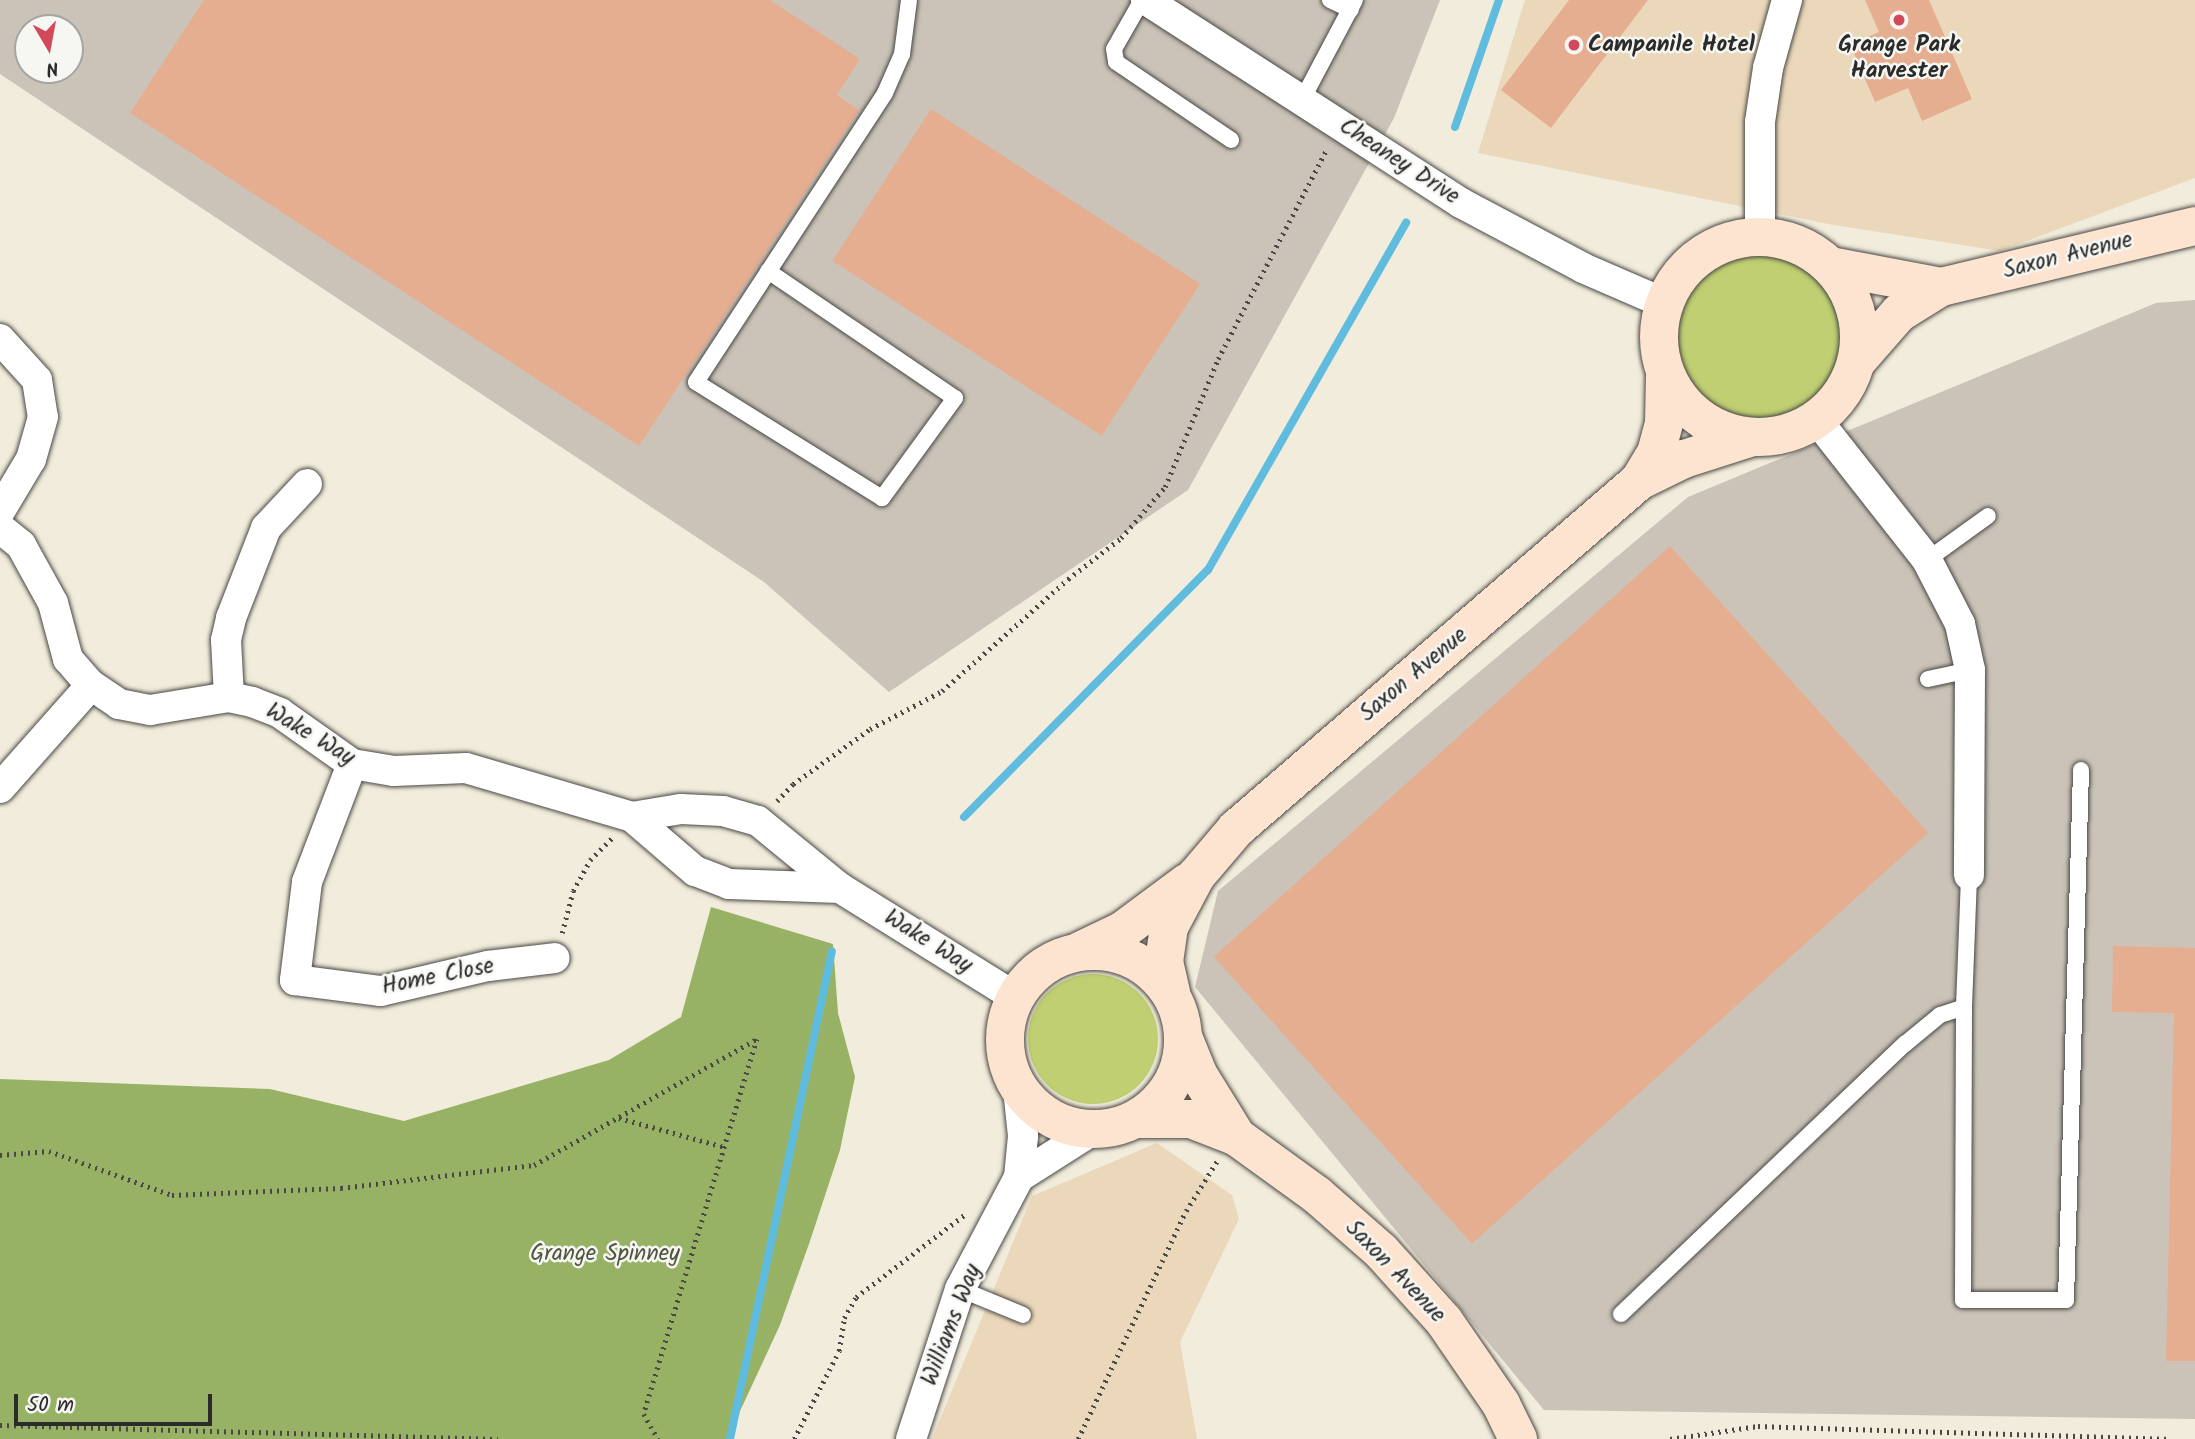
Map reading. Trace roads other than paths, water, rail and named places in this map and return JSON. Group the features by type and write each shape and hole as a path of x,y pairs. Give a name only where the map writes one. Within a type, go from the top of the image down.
{"street":[{"name":"Cheaney Drive","path":"1144,0 1461,203 1583,268 1664,303"},
{"path":"1760,236 1760,122 1768,68 1787,0"},
{"name":"Saxon Avenue","path":"1857,361 1899,313 1941,287 2195,226"},
{"path":"1760,236 1790,242 1830,266 1854,303 1859,324 1857,361 1846,388 1817,420 1787,434 1751,438 1723,432 1695,415 1665,376 1658,339 1664,303 1679,275 1702,254 1730,241 1760,236"},
{"name":"Saxon Avenue","path":"1830,266 1941,287"},
{"path":"0,339 37,380 43,417 30,459 0,511"},
{"name":"Saxon Avenue","path":"1639,481 1656,453 1664,424 1665,376"},
{"path":"1817,420 1927,560 1960,624 1970,670 1969,875"},
{"name":"Saxon Avenue","path":"1171,992 1164,962 1169,927 1196,876 1236,829 1639,481 1684,459 1751,438"},
{"path":"229,697 226,640 231,618 266,528 307,484"},
{"name":"Wake Way","path":"0,528 26,554 53,603 68,659 91,685 119,704 150,710 229,697 280,713 352,764 394,771 466,768 632,817 695,871 729,884 840,888"},
{"path":"0,788 91,685"},
{"name":"Home Close","path":"352,764 307,882 295,980 381,991 488,966 555,958"},
{"name":"Wake Way","path":"632,817 681,809 723,811 758,821 840,888 1015,997"},
{"name":"Saxon Avenue","path":"1080,951 1122,931 1196,876"},
{"path":"1080,951 1108,951 1134,960 1155,973 1171,992 1181,1015 1184,1040 1171,1087 1138,1119 1093,1130 1055,1120 1038,1110 1018,1089 1006,1059 1005,1028 1015,997 1031,975 1054,960 1080,951"},
{"name":"Saxon Avenue","path":"1184,1040 1230,1145"},
{"name":"Williams Way","path":"911,1439 960,1289 1019,1177 1023,1136 1018,1089"},
{"name":"Saxon Avenue","path":"1138,1119 1191,1119 1230,1145 1317,1195 1381,1251 1444,1321 1501,1404 1518,1439"},
{"name":"Williams Way","path":"1019,1177 1093,1130"}],"lane":[{"path":"768,271 955,398 881,498 696,382 768,271 885,93 902,54 908,0"},
{"path":"1144,0 1114,49 1116,62 1231,140"},
{"path":"1303,100 1353,5 1330,0"},
{"path":"1927,560 1988,516"},
{"path":"1928,679 1970,670"},
{"path":"1969,875 1964,1007 1963,1300 2066,1300 2081,770"},
{"path":"1621,1314 1905,1044 1940,1015 1964,1007"},
{"path":"960,1289 1023,1315"}],"waterway":[{"path":"1455,127 1499,0"},
{"path":"964,817 1208,570 1406,223"},
{"path":"730,1439 832,952"}],"place":[{"name":"Grange Park Harvester","path":"1899,20"},
{"name":"Campanile Hotel","path":"1574,45"}],"park label":[{"name":"Grange Spinney","path":"605,1254"}]}
